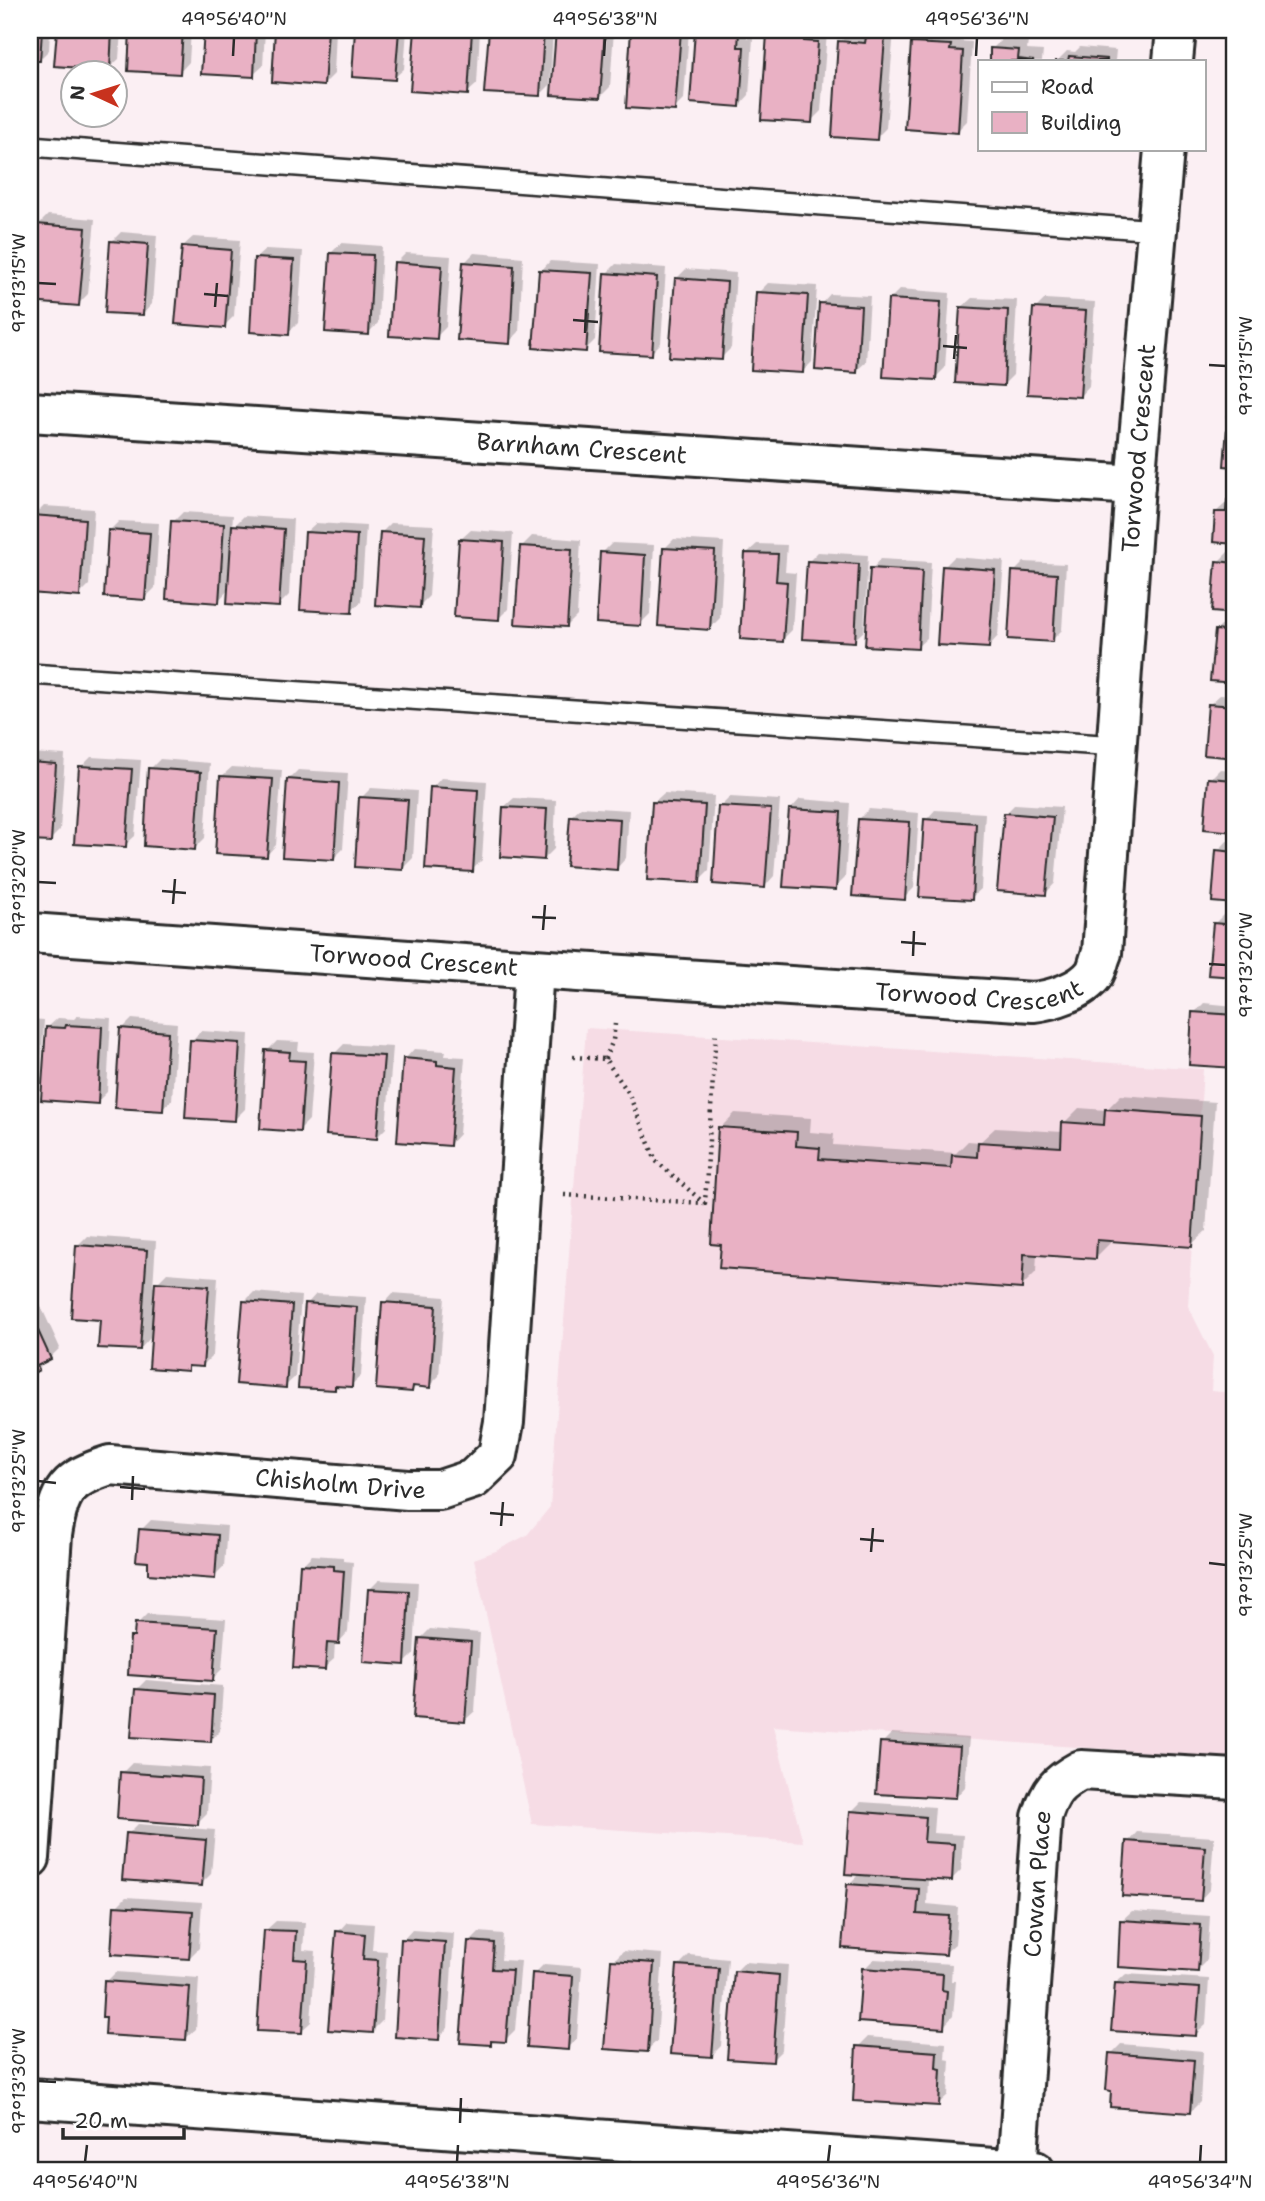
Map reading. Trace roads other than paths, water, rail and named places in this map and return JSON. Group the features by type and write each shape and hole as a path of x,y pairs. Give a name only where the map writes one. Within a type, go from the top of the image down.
{"street":[{"path":"1172,60 1176,30"},
{"name":"Torwood Crescent","path":"30,933 1033,1002 1054,999 1077,987 1094,974 1102,953 1135,485 1164,150"},
{"name":"Barnham Crescent","path":"30,412 1135,485"},
{"name":"Chisholm Drive","path":"30,1858 52,1535 56,1508 67,1487 85,1473 110,1465 408,1490 440,1490 473,1479 498,1455 505,1408 534,969"},
{"name":"Cowan Place","path":"1026,2171 1042,1817 1048,1798 1062,1780 1081,1770 1235,1779"},
{"path":"30,2098 1026,2171"}],"lane":[{"path":"30,146 1156,230"},
{"path":"30,674 1118,746"}]}
